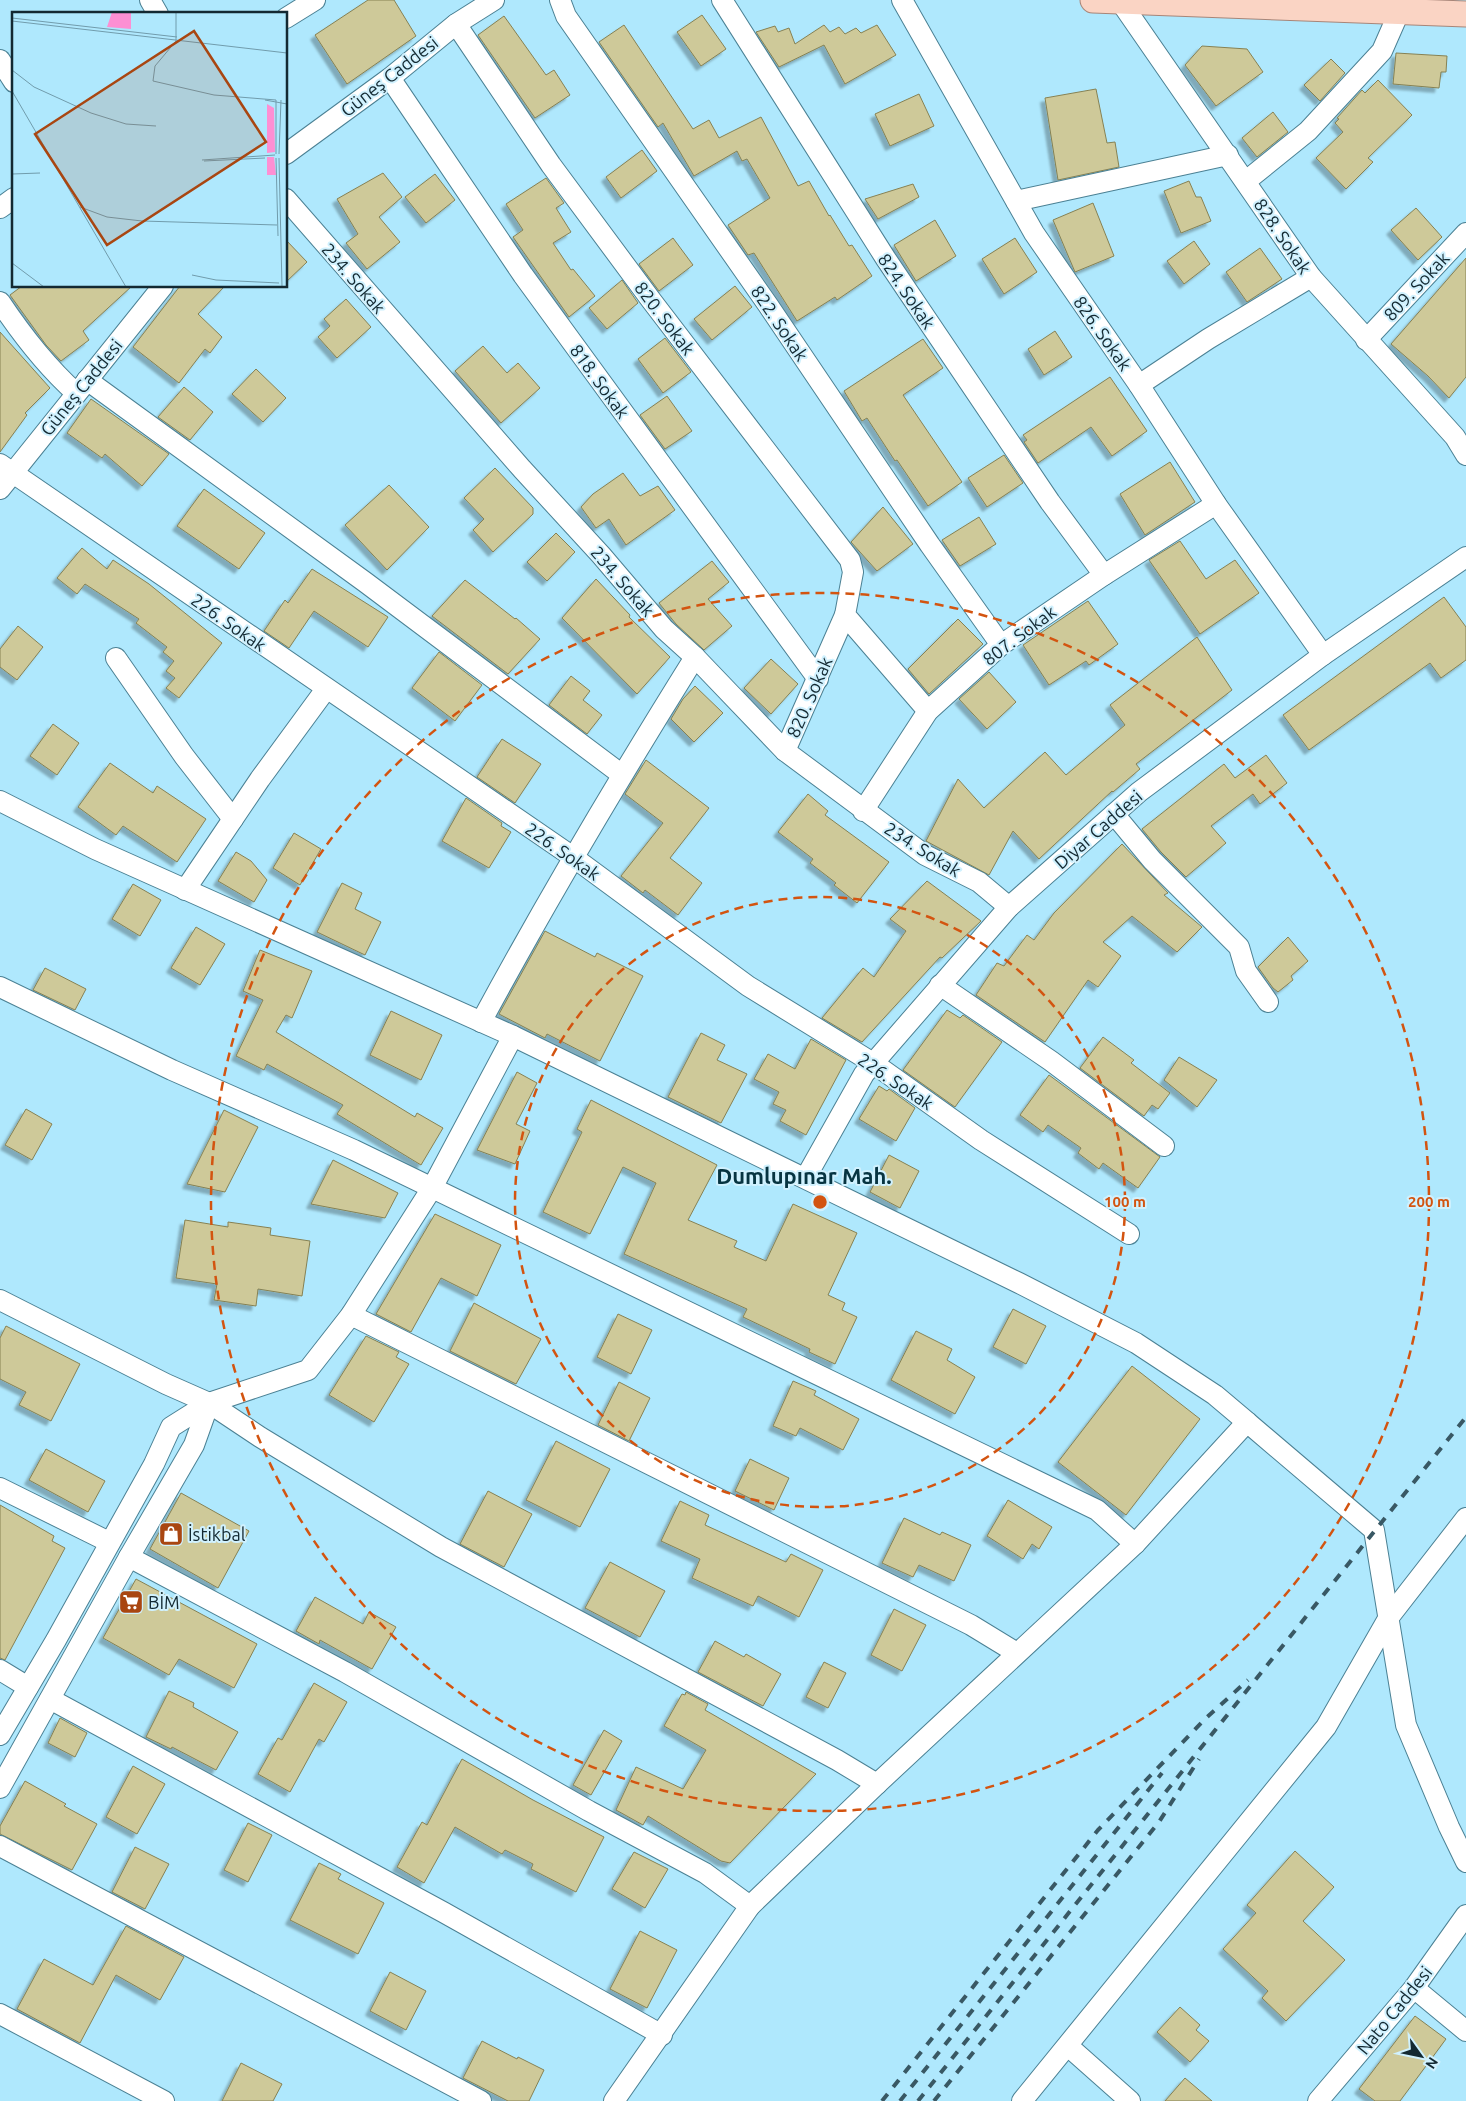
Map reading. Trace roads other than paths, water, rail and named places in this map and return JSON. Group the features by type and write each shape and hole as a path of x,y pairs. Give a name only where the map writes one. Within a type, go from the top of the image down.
{"main road":[{"path":"1093,0 1400,10 1466,14"}],"street":[{"path":"150,0 157,12"},
{"path":"288,17 315,0"},
{"name":"Güneş Caddesi","path":"288,153 390,78 456,24 494,0"},
{"name":"822. Sokak","path":"560,0 566,16 762,297 930,545 1001,645"},
{"name":"824. Sokak","path":"722,0 891,267 1050,502 1104,575"},
{"name":"826. Sokak","path":"902,0 1034,233 1139,385 1216,504 1323,655"},
{"name":"828. Sokak","path":"1120,1 1311,277 1455,437 1466,454"},
{"path":"1246,181 1308,131 1382,51 1400,10"},
{"name":"820. Sokak","path":"456,24 569,189 651,300 850,560 853,572 845,616 785,751"},
{"path":"0,60 12,79"},
{"name":"818. Sokak","path":"390,78 524,275 818,679"},
{"path":"1016,201 1228,155"},
{"path":"0,208 12,199"},
{"name":"234. Sokak","path":"288,201 522,469 601,555 664,629 695,657 785,751 925,855 979,882 1009,907"},
{"name":"809. Sokak","path":"1366,340 1466,233"},
{"path":"1139,385 1208,339 1311,277"},
{"name":"Güneş Caddesi","path":"0,489 6,468 82,386 160,288"},
{"path":"0,302 18,330 54,372 82,386 365,582 621,774"},
{"name":"226. Sokak","path":"6,468 573,857 748,986 873,1063 981,1140 1129,1234"},
{"name":"807. Sokak","path":"863,810 928,711 1001,645 1104,575 1216,504"},
{"name":"Diyar Caddesi","path":"806,1178 864,1074 1009,907 1139,792 1323,655 1466,557"},
{"path":"845,616 928,711"},
{"path":"481,1022 621,774 695,657"},
{"path":"116,658 184,756 233,819"},
{"path":"185,890 326,689"},
{"path":"0,801 95,849 513,1036 806,1178 1136,1343 1215,1395 1374,1530 1406,1725 1449,1827 1466,1862"},
{"path":"1114,814 1152,860 1239,947 1246,971 1268,1002"},
{"path":"940,985 1051,1061 1164,1146"},
{"path":"0,987 172,1070 354,1150 1097,1510 1135,1544"},
{"path":"0,1735 154,1464 171,1427 209,1403 308,1370 351,1314 432,1188 513,1036"},
{"path":"0,1300 166,1384 209,1403 260,1437 441,1547 837,1760 877,1784"},
{"path":"351,1314 971,1625 1017,1653"},
{"path":"0,1788 128,1556 194,1445 209,1403"},
{"path":"614,2101 662,2035 750,1906 877,1784 1135,1544 1246,1422"},
{"path":"0,1488 109,1542"},
{"path":"1022,2101 1326,1727 1389,1617 1463,1527"},
{"path":"128,1556 345,1672 589,1811 705,1873 750,1906"},
{"path":"0,1670 28,1687"},
{"path":"50,1699 443,1912 662,2035"},
{"path":"0,1846 481,2101"},
{"name":"Nato Caddesi","path":"1318,2101 1414,1988 1466,1915"},
{"path":"1414,1988 1466,2031"},
{"path":"0,2014 164,2101"},
{"path":"1068,2046 1130,2101"}],"railway":[{"path":"918,2101 1466,1417"},
{"path":"882,2101 1098,1830 1205,1719 1248,1680"},
{"path":"934,2101 1159,1822 1199,1759"},
{"path":"900,2101 1162,1773"}],"place":[{"name":"İstikbal","path":"171,1534"},
{"name":"BİM","path":"131,1602"}],"district":[{"name":"Dumlupınar Mah.","path":"804,1175"}]}
